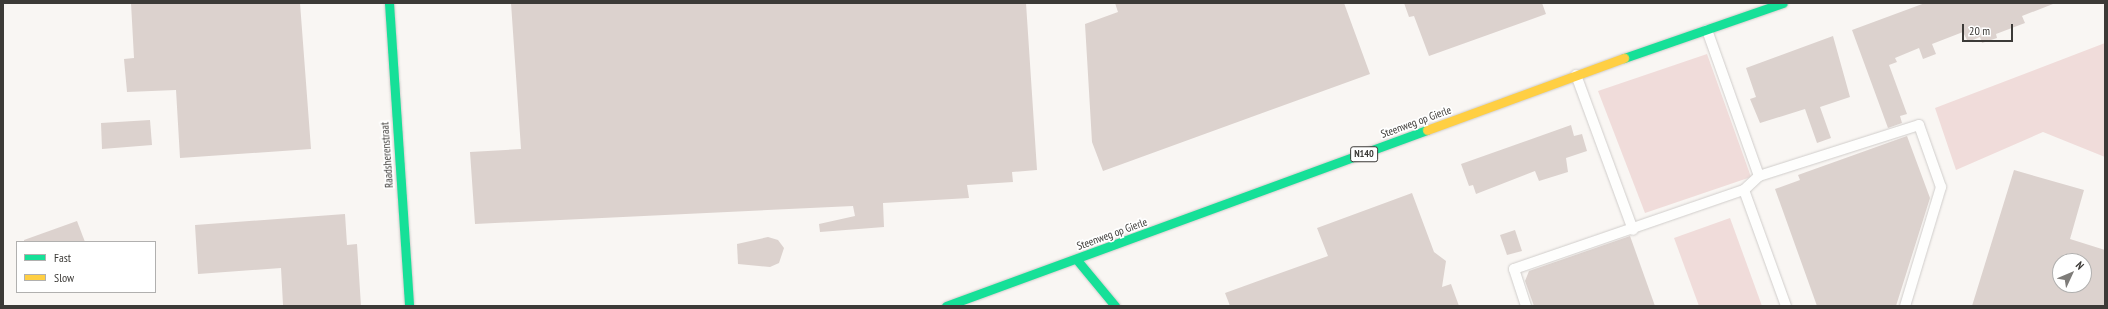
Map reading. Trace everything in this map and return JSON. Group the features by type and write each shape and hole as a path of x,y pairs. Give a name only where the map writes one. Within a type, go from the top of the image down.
{"main road":[{"name":"Raadsherenstraat","path":"390,3 409,306"},
{"name":"Steenweg op Gierle","path":"946,306 1077,260 1576,75 1707,30 1767,6 1783,3"},
{"path":"1077,260 1115,306"}],"lane":[{"path":"1707,30 1759,176"},
{"path":"1576,75 1633,230"},
{"path":"1526,306 1514,269 1633,230 1744,190 1759,176 1919,125 1941,187 1906,306"},
{"path":"1744,190 1786,306"}],"shaded area":[{"path":"2105,43 2105,157 2043,132 1956,170 1935,108"},
{"path":"1707,54 1751,177 1645,213 1598,91"},
{"path":"1730,218 1762,306 1699,306 1674,238"}],"building":[{"path":"131,3 300,3 311,149 180,158 176,90 127,92 124,59 134,58"},
{"path":"511,3 1026,3 1037,170 1012,172 1013,182 967,185 969,198 883,203 884,227 820,232 819,224 855,216 853,206 475,224 470,152 521,149"},
{"path":"1115,3 1344,3 1370,74 1103,171 1092,142 1085,24 1118,12"},
{"path":"1404,3 1542,3 1546,14 1429,56 1414,16 1409,17"},
{"path":"1925,3 2053,4 2022,16 2025,23 1996,34 1997,38 1982,43 1980,37 1968,42 1963,32 1932,44 1936,54 1923,59 1919,48 1895,58 1897,62 1889,65 1907,114 1900,116 1902,123 1888,128 1852,30"},
{"path":"1833,36 1850,97 1820,107 1831,138 1817,143 1805,109 1760,123 1750,99 1756,97 1746,68"},
{"path":"150,120 152,145 102,149 101,123"},
{"path":"1571,125 1574,136 1582,134 1587,151 1566,158 1568,172 1539,181 1535,171 1476,194 1473,185 1469,186 1461,164"},
{"path":"1907,136 1930,198 1896,306 1817,306 1775,189 1800,180 1798,175"},
{"path":"2014,170 2084,190 2070,239 2105,250 2105,306 1972,306"},
{"path":"1412,193 1434,252 1446,261 1442,287 1451,284 1459,306 1230,306 1225,293 1328,256 1317,228"},
{"path":"345,214 347,245 357,244 361,306 283,305 281,268 198,274 195,225"},
{"path":"77,221 85,241 24,241"},
{"path":"1515,230 1522,251 1507,255 1500,235"},
{"path":"1630,236 1655,306 1534,306 1525,281 1529,271"},
{"path":"768,237 778,240 784,248 779,263 770,267 738,264 737,244"}],"traffic: fast":[{"path":"389,3 409,306"},
{"path":"1624,58 1783,3"},
{"path":"946,306 1427,130"},
{"path":"1077,260 1115,306"}],"traffic: slow":[{"path":"1427,130 1624,58"}]}
